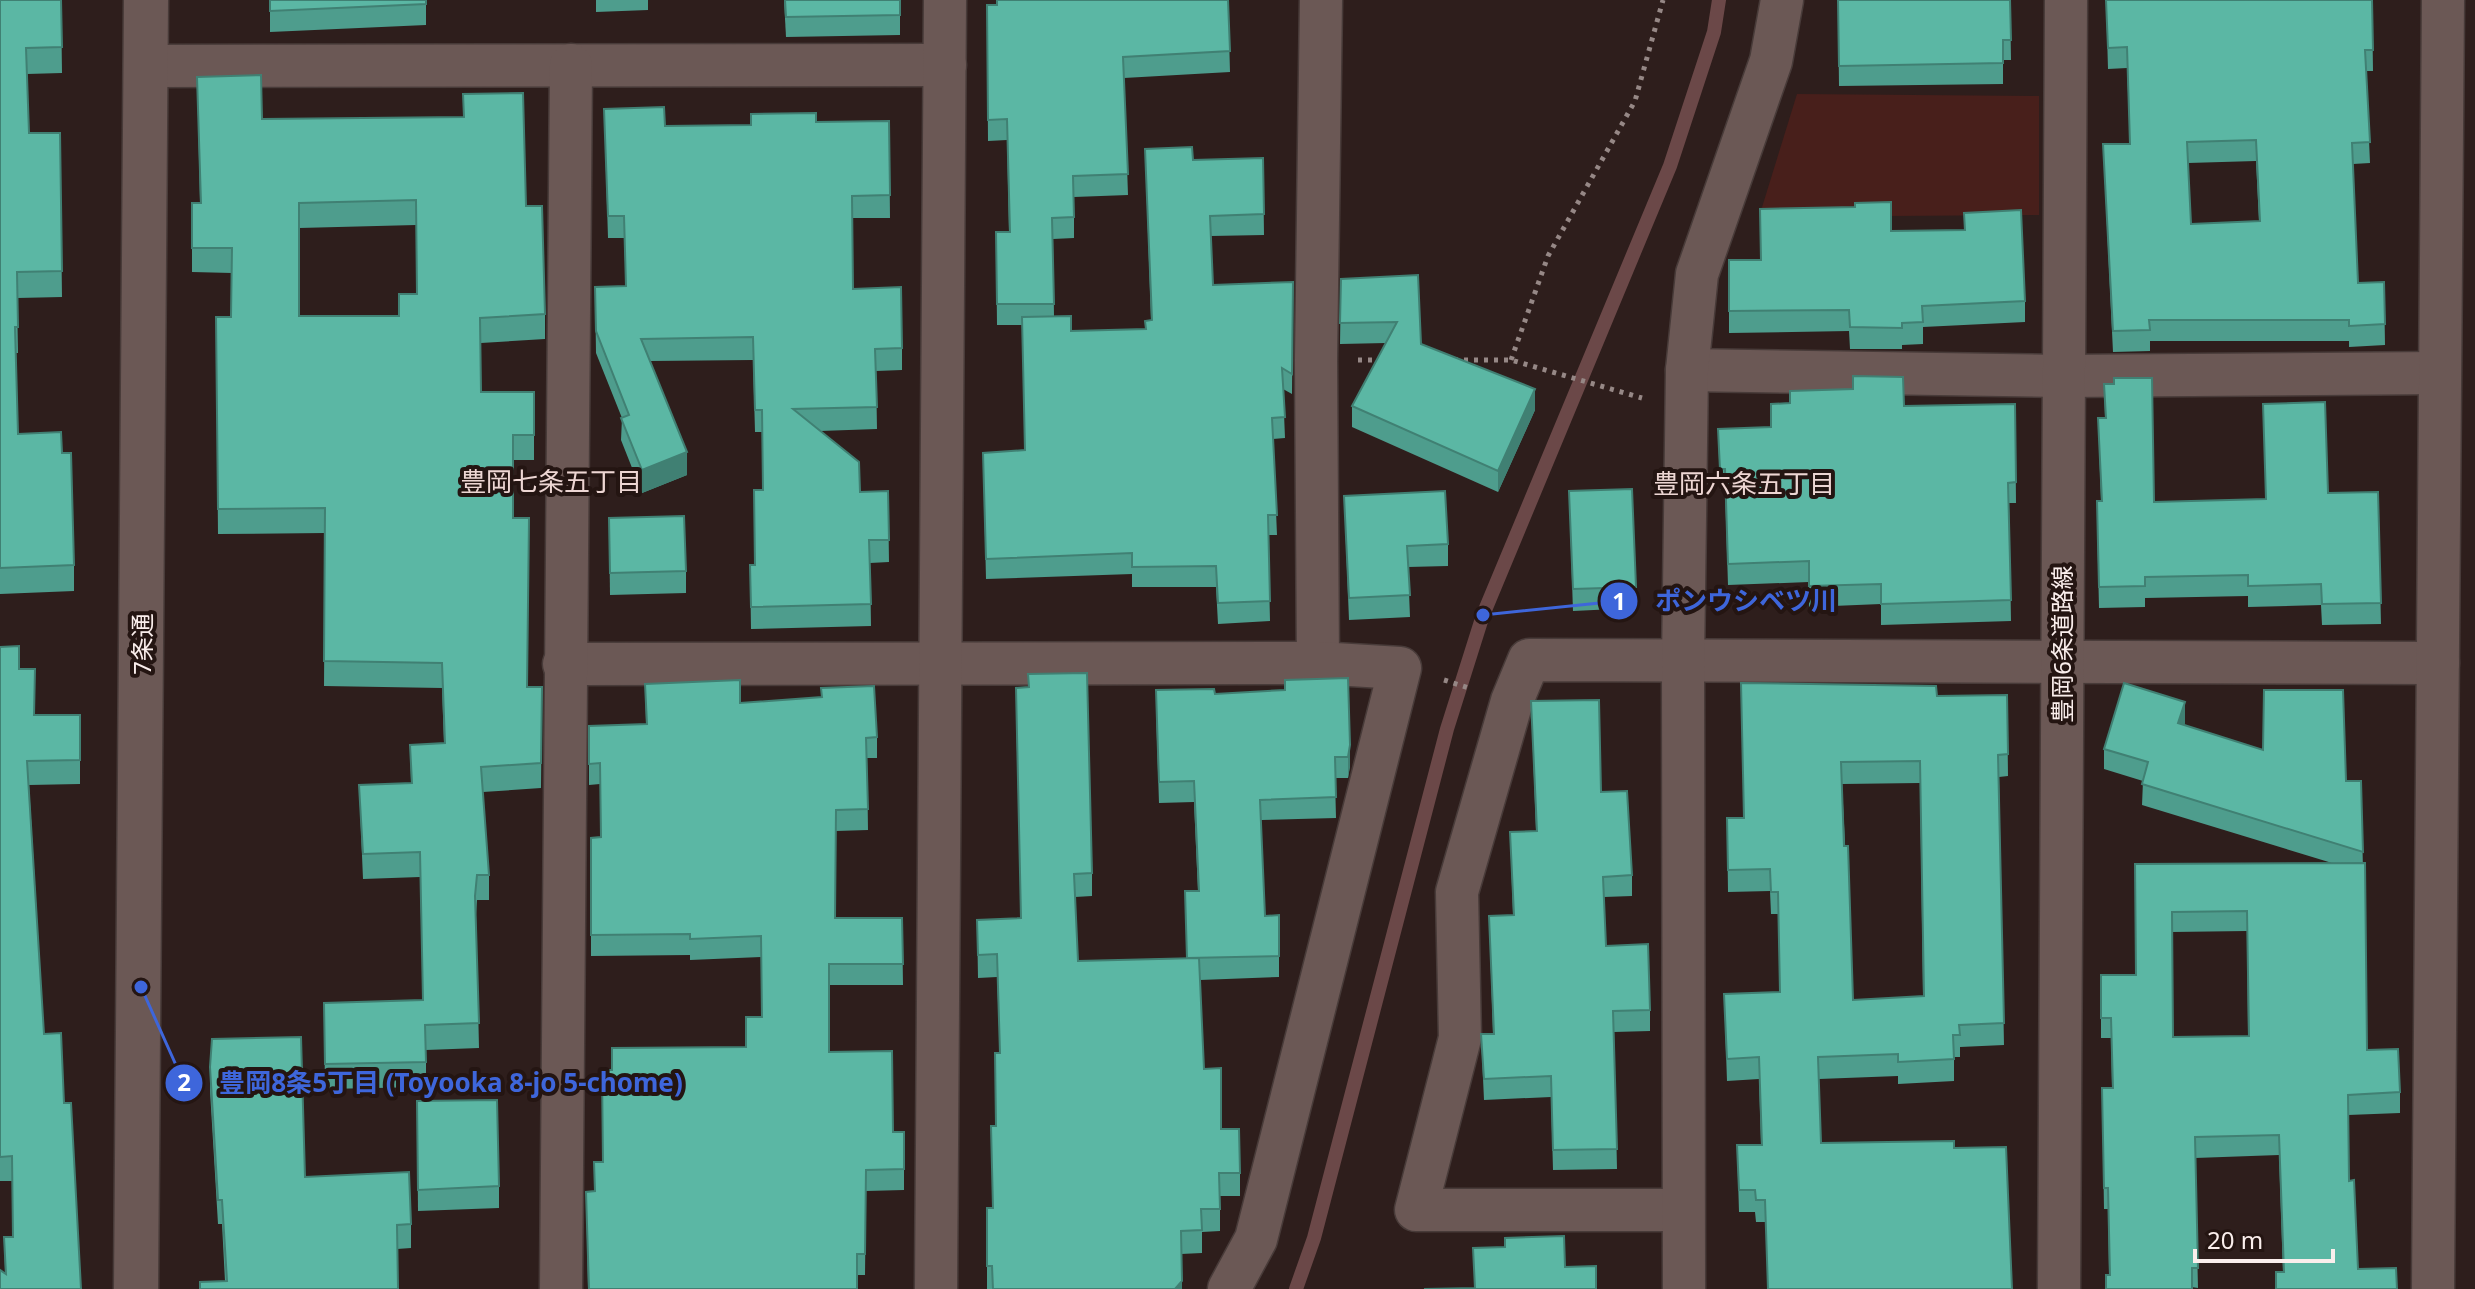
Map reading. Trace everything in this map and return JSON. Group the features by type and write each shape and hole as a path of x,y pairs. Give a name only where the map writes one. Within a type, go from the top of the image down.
{"street":[{"name":"7条通","path":"136,1289 146,0"},
{"path":"936,1289 945,0"},
{"path":"1318,663 1316,360 1321,0"},
{"path":"1684,1289 1683,663 1687,370 1697,274 1771,61 1782,0"},
{"name":"豊岡6条道路線","path":"2059,1289 2066,0"},
{"path":"2433,1289 2450,670 2438,373 2443,0"},
{"path":"561,1289 571,65"},
{"path":"146,66 945,65"},
{"path":"1687,370 2062,376 2438,373"},
{"path":"1683,1210 1416,1210 1460,1038 1457,892 1512,701 1529,660 2450,670"},
{"path":"564,664 1318,663 1400,668 1256,1239 1229,1289"}],"path":[{"path":"1511,360 1548,256 1635,101 1663,0"},
{"path":"1316,360 1391,360"},
{"path":"1451,360 1511,360 1605,389"},
{"path":"1436,678 1476,690"}],"shaded area":[{"path":"1797,94 2039,96 2039,215 1759,217"}],"building":[{"path":"0,0 61,0 62,47 26,48 29,133 60,133 62,271 17,272 18,327 15,327 18,434 61,432 62,453 71,453 74,565 0,568"},
{"path":"270,0 426,0 426,4 270,11"},
{"path":"785,0 900,0 900,15 786,17"},
{"path":"997,0 1228,0 1230,51 1123,57 1128,174 1073,176 1074,217 1052,218 1054,304 997,304 996,232 1010,232 1007,119 988,120 987,5 997,5"},
{"path":"1838,0 2010,0 2011,40 2003,40 2003,63 1839,66"},
{"path":"2106,0 2372,0 2373,50 2365,50 2370,142 2352,143 2358,283 2384,282 2385,324 2349,326 2349,320 2149,320 2150,330 2113,331 2103,144 2130,144 2127,47 2108,48","holes":["2256,140 2260,221 2191,224 2187,142"]},
{"path":"261,75 262,119 464,117 463,94 523,93 526,206 542,206 545,314 480,318 481,392 534,392 534,435 513,435 513,518 529,518 527,687 542,687 541,763 481,767 489,875 477,875 475,896 479,1023 425,1025 426,1062 325,1064 324,1003 423,1000 420,852 363,854 359,785 412,783 410,745 445,743 442,663 324,661 325,508 218,509 216,317 231,317 232,248 192,248 192,203 201,203 197,77","holes":["416,200 417,294 399,294 399,316 299,316 299,203"]},
{"path":"664,107 665,126 751,125 751,114 816,113 816,122 889,121 890,195 852,196 853,289 901,287 902,348 875,349 877,407 793,409 859,462 860,492 888,491 889,540 869,540 871,604 751,607 750,565 755,565 754,490 763,490 762,410 755,410 753,337 641,339 687,452 642,470 621,418 629,415 596,331 595,287 626,286 624,216 608,216 604,109"},
{"path":"1192,147 1193,160 1263,158 1264,214 1210,216 1213,285 1293,282 1292,374 1282,368 1285,417 1272,418 1277,515 1268,515 1270,601 1218,603 1216,566 1132,567 1132,553 986,559 983,453 1025,450 1022,317 1071,316 1071,331 1146,329 1145,321 1152,320 1145,149"},
{"path":"1891,202 1891,231 1965,230 1964,213 2021,210 2025,301 1922,306 1923,322 1902,323 1902,328 1850,327 1849,310 1729,311 1729,260 1761,260 1760,209 1855,207 1855,203"},
{"path":"1418,275 1421,344 1535,389 1498,471 1352,406 1397,322 1340,323 1341,279"},
{"path":"1853,376 1903,377 1904,406 2015,404 2016,482 2008,483 2011,600 1881,604 1881,584 1809,586 1809,561 1728,564 1725,469 1720,469 1718,429 1771,427 1771,404 1790,403 1790,391 1853,389"},
{"path":"2114,378 2152,378 2154,502 2266,499 2263,404 2325,402 2328,493 2378,492 2381,603 2322,604 2321,584 2248,586 2248,575 2145,577 2145,586 2099,587 2097,501 2102,501 2098,418 2106,418 2104,384 2114,384"},
{"path":"1632,489 1636,587 1573,589 1569,491"},
{"path":"1445,491 1448,544 1407,546 1410,595 1349,598 1344,496"},
{"path":"684,516 686,571 610,573 609,518"},
{"path":"19,646 19,669 35,669 34,715 80,715 80,760 27,761 44,1034 61,1033 64,1103 71,1103 81,1289 0,1289 0,1270 6,1274 4,1237 13,1237 12,1156 0,1157 0,647"},
{"path":"1087,673 1092,873 1074,874 1078,961 1199,958 1204,1069 1221,1068 1221,1129 1239,1129 1240,1173 1219,1173 1220,1209 1201,1209 1202,1230 1181,1231 1182,1281 1175,1289 993,1289 992,1266 987,1266 987,1208 993,1208 991,1126 996,1126 995,1053 1000,1053 997,954 978,955 977,920 1021,918 1016,688 1029,687 1028,674"},
{"path":"1348,678 1350,745 1348,757 1335,757 1336,797 1260,800 1265,916 1279,915 1279,956 1187,958 1185,891 1199,891 1194,781 1159,782 1156,690 1214,689 1215,694 1285,690 1285,680"},
{"path":"740,680 740,703 822,697 821,688 874,686 877,737 866,738 868,809 836,810 835,918 902,918 903,964 829,964 829,1052 892,1051 893,1132 904,1132 904,1169 866,1170 865,1254 857,1254 857,1289 589,1289 586,1192 595,1191 594,1162 603,1162 602,1070 612,1070 612,1048 746,1047 746,1017 762,1017 761,936 690,939 690,934 591,935 591,838 601,837 600,763 589,764 589,726 647,724 645,684"},
{"path":"1741,683 1936,686 1937,696 2007,695 2008,754 1998,755 2004,1023 1959,1025 1960,1035 1953,1035 1954,1059 1898,1062 1898,1054 1818,1057 1821,1143 1954,1141 1954,1148 2006,1147 2012,1289 1768,1289 1765,1200 1756,1200 1755,1190 1739,1190 1737,1145 1762,1145 1759,1057 1727,1059 1724,994 1780,992 1778,892 1771,892 1770,869 1728,870 1727,818 1744,818","holes":["1920,761 1924,996 1853,1000 1848,846 1844,846 1841,762"]},
{"path":"2124,683 2185,702 2178,723 2263,750 2264,690 2343,690 2346,781 2361,781 2363,852 2142,784 2148,762 2104,749"},
{"path":"1599,700 1601,792 1627,791 1632,875 1603,877 1606,946 1648,944 1650,1010 1613,1011 1617,1149 1553,1150 1551,1076 1484,1079 1481,1034 1494,1034 1489,916 1514,915 1510,832 1537,831 1531,701"},
{"path":"2365,863 2367,1050 2398,1049 2400,1092 2348,1095 2349,1181 2354,1180 2358,1269 2396,1268 2397,1289 2276,1289 2276,1272 2284,1272 2279,1135 2195,1137 2198,1268 2192,1268 2192,1289 2106,1289 2106,1275 2110,1275 2102,1088 2113,1088 2111,1018 2101,1018 2101,975 2136,975 2135,864","holes":["2247,911 2249,1036 2173,1037 2172,912"]},
{"path":"301,1037 305,1177 409,1172 411,1224 397,1225 398,1289 200,1289 200,1282 227,1281 222,1200 218,1200 210,1067 212,1039"},
{"path":"497,1100 499,1186 418,1190 417,1101"},
{"path":"1564,1236 1565,1267 1596,1266 1596,1289 1424,1289 1475,1288 1473,1248 1505,1247 1505,1238"}],"waterway":[{"path":"1296,1289 1314,1238 1447,729 1483,615 1670,166 1714,32 1719,0"}],"place":[{"name":"ポンウシベツ川","path":"1483,615"},
{"name":"豊岡8条5丁目 (Toyooka 8-jo 5-chome)","path":"141,987"}],"district":[{"name":"豊岡七条五丁目","path":"551,481"},
{"name":"豊岡六条五丁目","path":"1744,483"}]}
